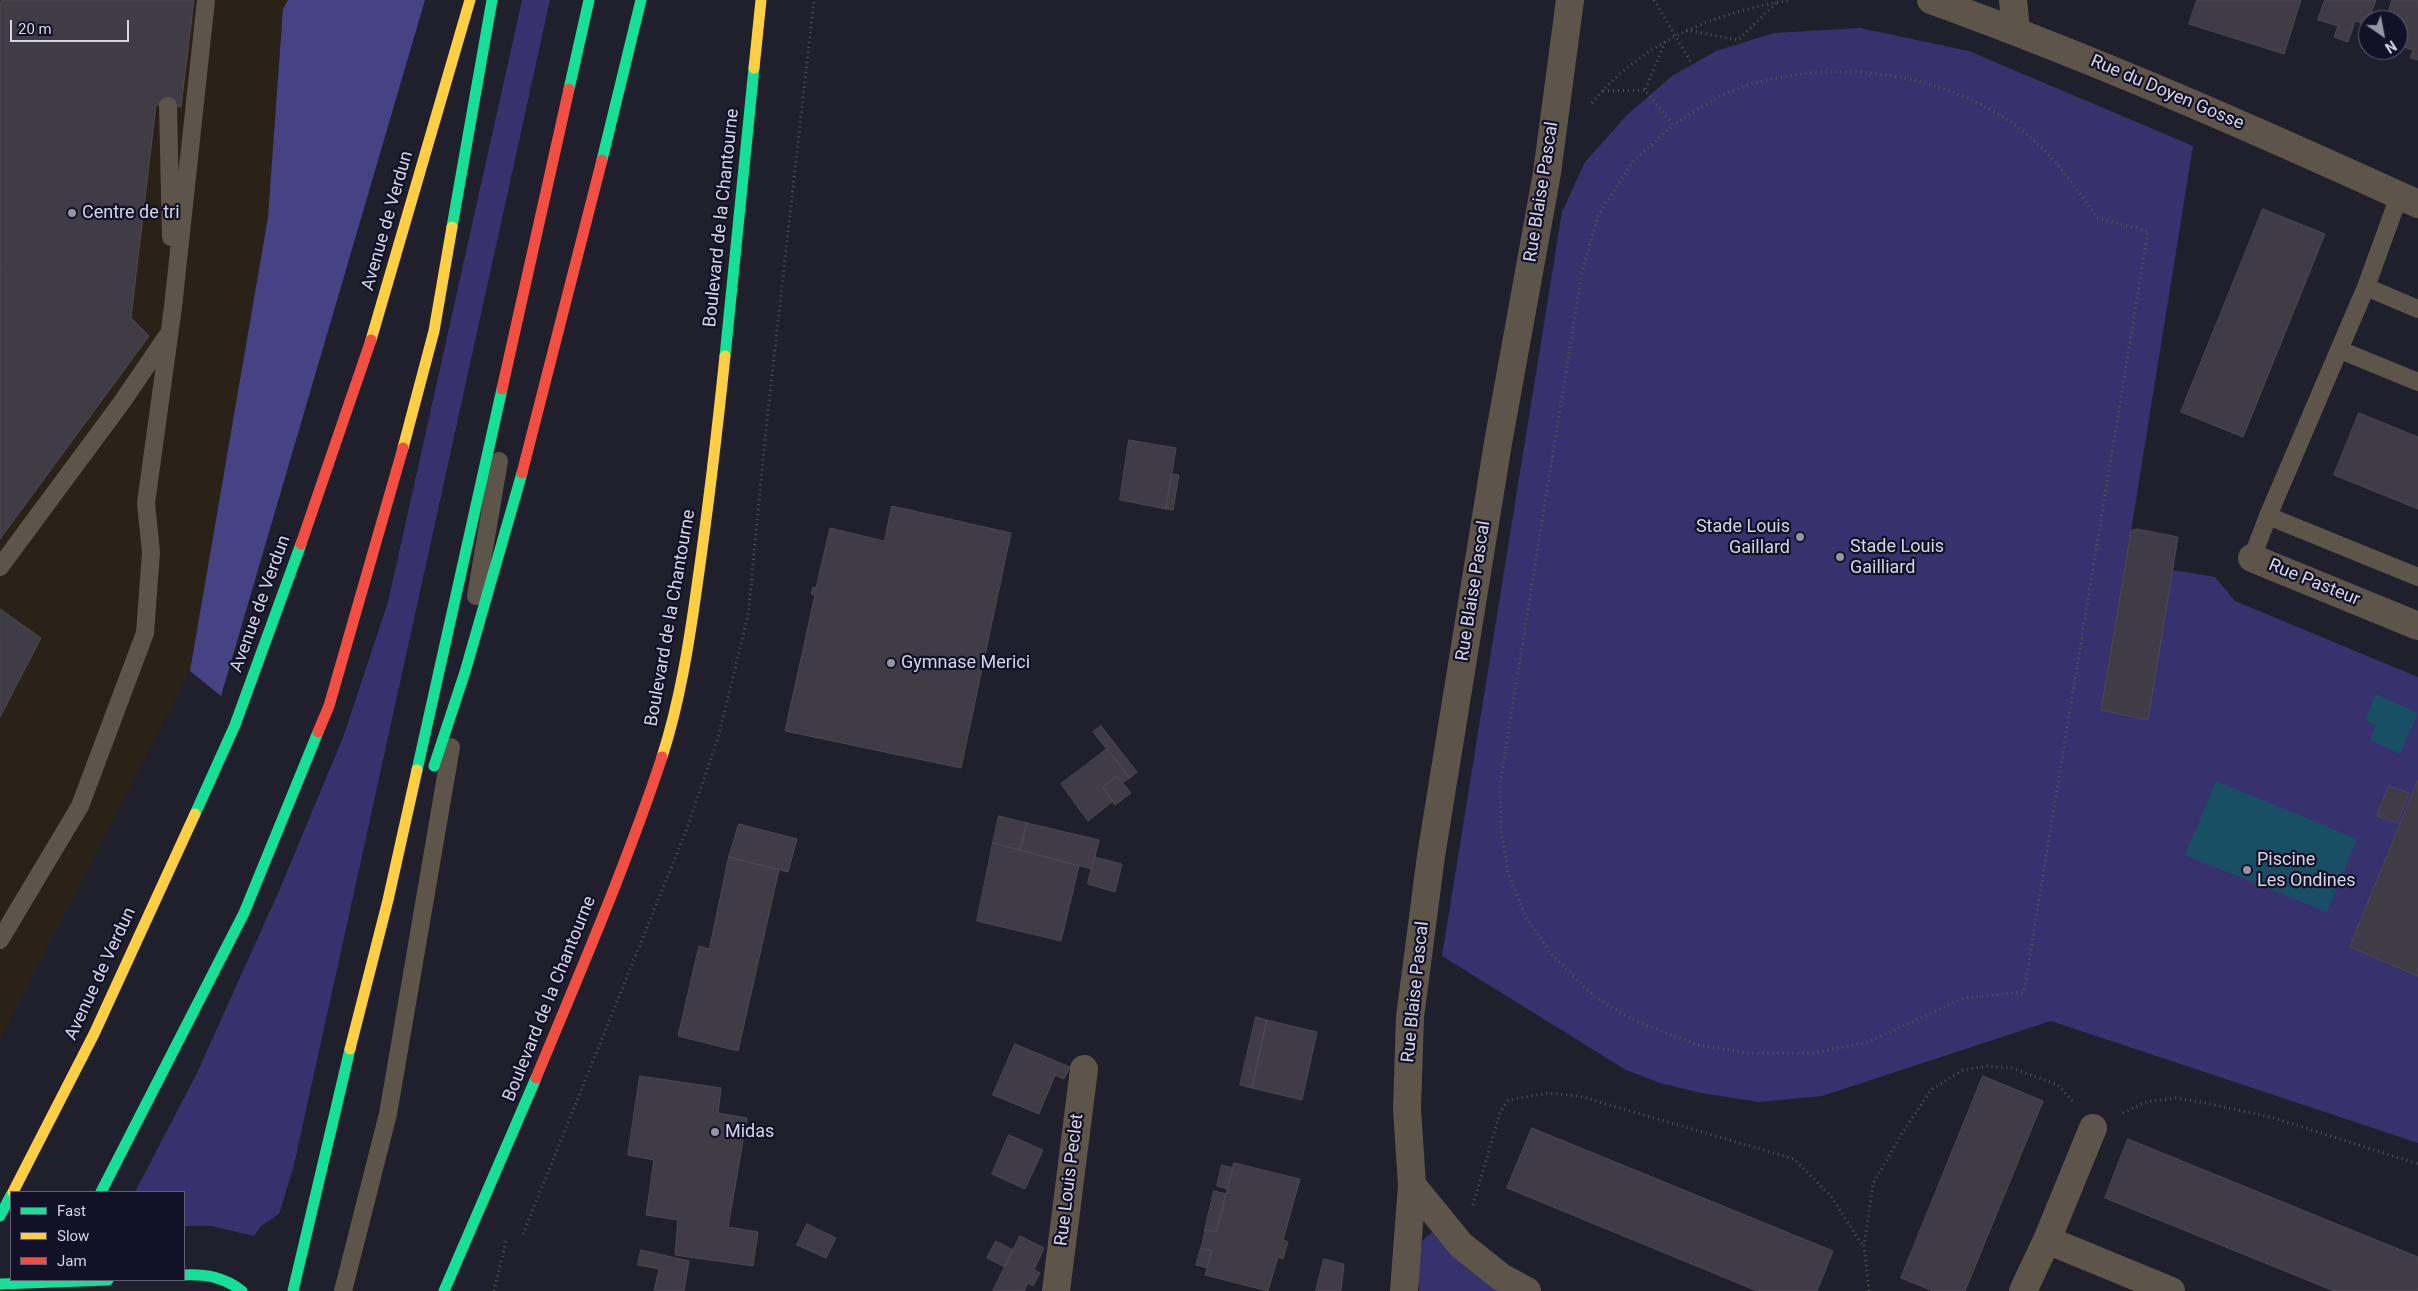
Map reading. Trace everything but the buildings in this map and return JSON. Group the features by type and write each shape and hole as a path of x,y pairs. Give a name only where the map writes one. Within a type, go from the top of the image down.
{"main road":[{"name":"Avenue de Verdun","path":"14,1191 94,1034 235,724 325,480 387,291 470,0"},
{"path":"102,1191 244,913 329,706 386,514 434,331 492,0"},
{"path":"293,1291 315,1204 338,1097 388,900 589,0"},
{"path":"430,778 462,684 561,331 641,0"},
{"name":"Boulevard de la Chantourne","path":"444,1291 504,1155 596,933 645,807 669,734 688,648 708,511 737,248 761,0"},
{"path":"388,900 423,797"},
{"name":"Avenue de Verdun","path":"0,1216 10,1198"},
{"path":"185,1275 205,1274 227,1280 242,1291"},
{"path":"0,1284 56,1284 95,1281"}],"street":[{"name":"Rue Blaise Pascal","path":"1404,1291 1412,1185 1407,1109 1410,1017 1431,856 1498,443 1547,173 1570,0"},
{"name":"Rue du Doyen Gosse","path":"1931,0 2016,30 2248,127 2408,200"},
{"path":"2013,0 2016,30"},
{"name":"Rue Pasteur","path":"2252,558 2418,626"},
{"name":"Rue Louis Peclet","path":"1056,1291 1084,1069"},
{"path":"2023,1291 2047,1240 2093,1128"},
{"path":"1412,1185 1461,1245 1501,1277 1527,1291"},
{"path":"2047,1240 2171,1291"}],"lane":[{"path":"0,940 80,806 144,633 151,553 146,504 173,307 206,0"},
{"path":"168,106 173,307"},
{"name":"Rue du Doyen Gosse","path":"2268,516 2366,287 2408,200"},
{"path":"343,1291 388,1114 534,248"},
{"path":"2366,287 2418,309"},
{"path":"0,567 122,402 169,332"},
{"path":"2340,350 2418,382"},
{"path":"2268,516 2418,577"},
{"name":"Rue Pasteur","path":"2252,558 2268,516"}],"path":[{"path":"522,1234 686,831 718,738 748,616 767,420 814,0"},
{"path":"1654,0 1692,64"},
{"path":"1591,104 1602,91 1649,51 1674,36 1751,7 1791,0"},
{"path":"1738,40 1777,2"},
{"path":"1686,30 1738,40"},
{"path":"1738,40 1739,44"},
{"path":"1645,90 1665,42"},
{"path":"1837,72 1886,75 1938,86 1986,106 2030,137 2070,179 2097,218 2148,231 2024,992 1964,998 1868,1042 1814,1052 1748,1053 1698,1045 1635,1021 1595,997 1550,954 1525,915 1508,872 1501,829 1500,784 1582,272 1598,216 1631,164 1674,125 1712,100 1738,88 1790,76 1837,72"},
{"path":"1602,91 1645,90"},
{"path":"1645,90 1674,125"},
{"path":"1868,1291 1864,1246 1873,1184 1901,1135 1931,1090 1963,1070 1987,1066 2012,1068 2058,1085 2073,1101 2087,1109 2093,1128 2145,1102 2176,1098 2274,1118 2418,1164"},
{"path":"1461,1245 1500,1113 1508,1100 1548,1093 1579,1096 1794,1159 1830,1194 1864,1246"}],"shaded area":[{"path":"0,0 288,0 283,9 268,217 190,671 0,1040"},
{"path":"288,0 425,0 221,696 190,671 268,217 283,9"},
{"path":"522,0 550,0 294,1165 279,1214 261,1226 254,1236 211,1226 185,1226 185,1191 136,1191 196,1075 279,891 344,735 388,602"},
{"name":"Stade Louis Gailliard","path":"1860,28 1969,51 2193,146 2131,531 2137,529 2178,537 2173,570 2215,577 2235,601 2418,677 2418,1143 2051,1021 1822,1096 1759,1102 1701,1093 1660,1083 1626,1070 1442,956 1562,212 1585,162 1627,115 1672,76 1716,51 1774,33"},
{"path":"1432,1232 1439,1235 1499,1291 1419,1291 1418,1273 1422,1241"}],"water":[{"path":"2376,694 2418,713 2400,754 2370,740 2376,725 2365,720"},
{"path":"2216,781 2357,839 2327,912 2185,855"}],"traffic: fast":[{"path":"452,227 492,0"},
{"path":"569,89 589,0"},
{"path":"602,160 641,0"},
{"path":"725,356 754,68"},
{"path":"417,770 502,389"},
{"path":"434,766 465,672 522,473"},
{"path":"195,814 235,725 301,544"},
{"path":"102,1191 244,913 318,732"},
{"path":"293,1291 350,1049"},
{"path":"444,1291 536,1078"},
{"path":"0,1216 10,1197"},
{"path":"185,1275 214,1277 228,1282 242,1291"},
{"path":"0,1284 81,1281"}],"traffic: slow":[{"path":"371,340 470,0"},
{"path":"754,68 761,0"},
{"path":"403,448 434,331 452,227"},
{"path":"662,757 679,693 691,629 709,500 725,356"},
{"path":"350,1049 388,900 417,770"},
{"path":"14,1191 94,1034 195,814"}],"traffic: jam":[{"path":"502,389 569,89"},
{"path":"522,473 602,160"},
{"path":"301,544 371,340"},
{"path":"318,732 329,706 403,448"},
{"path":"536,1078 618,879 662,757"}],"place":[{"name":"Centre de tri","path":"72,213"},
{"name":"Stade Louis Gaillard","path":"1800,537"},
{"name":"Stade Louis Gailliard","path":"1840,557"},
{"name":"Gymnase Merici","path":"891,663"},
{"name":"Piscine Les Ondines","path":"2247,870"},
{"name":"Midas","path":"715,1132"}]}
